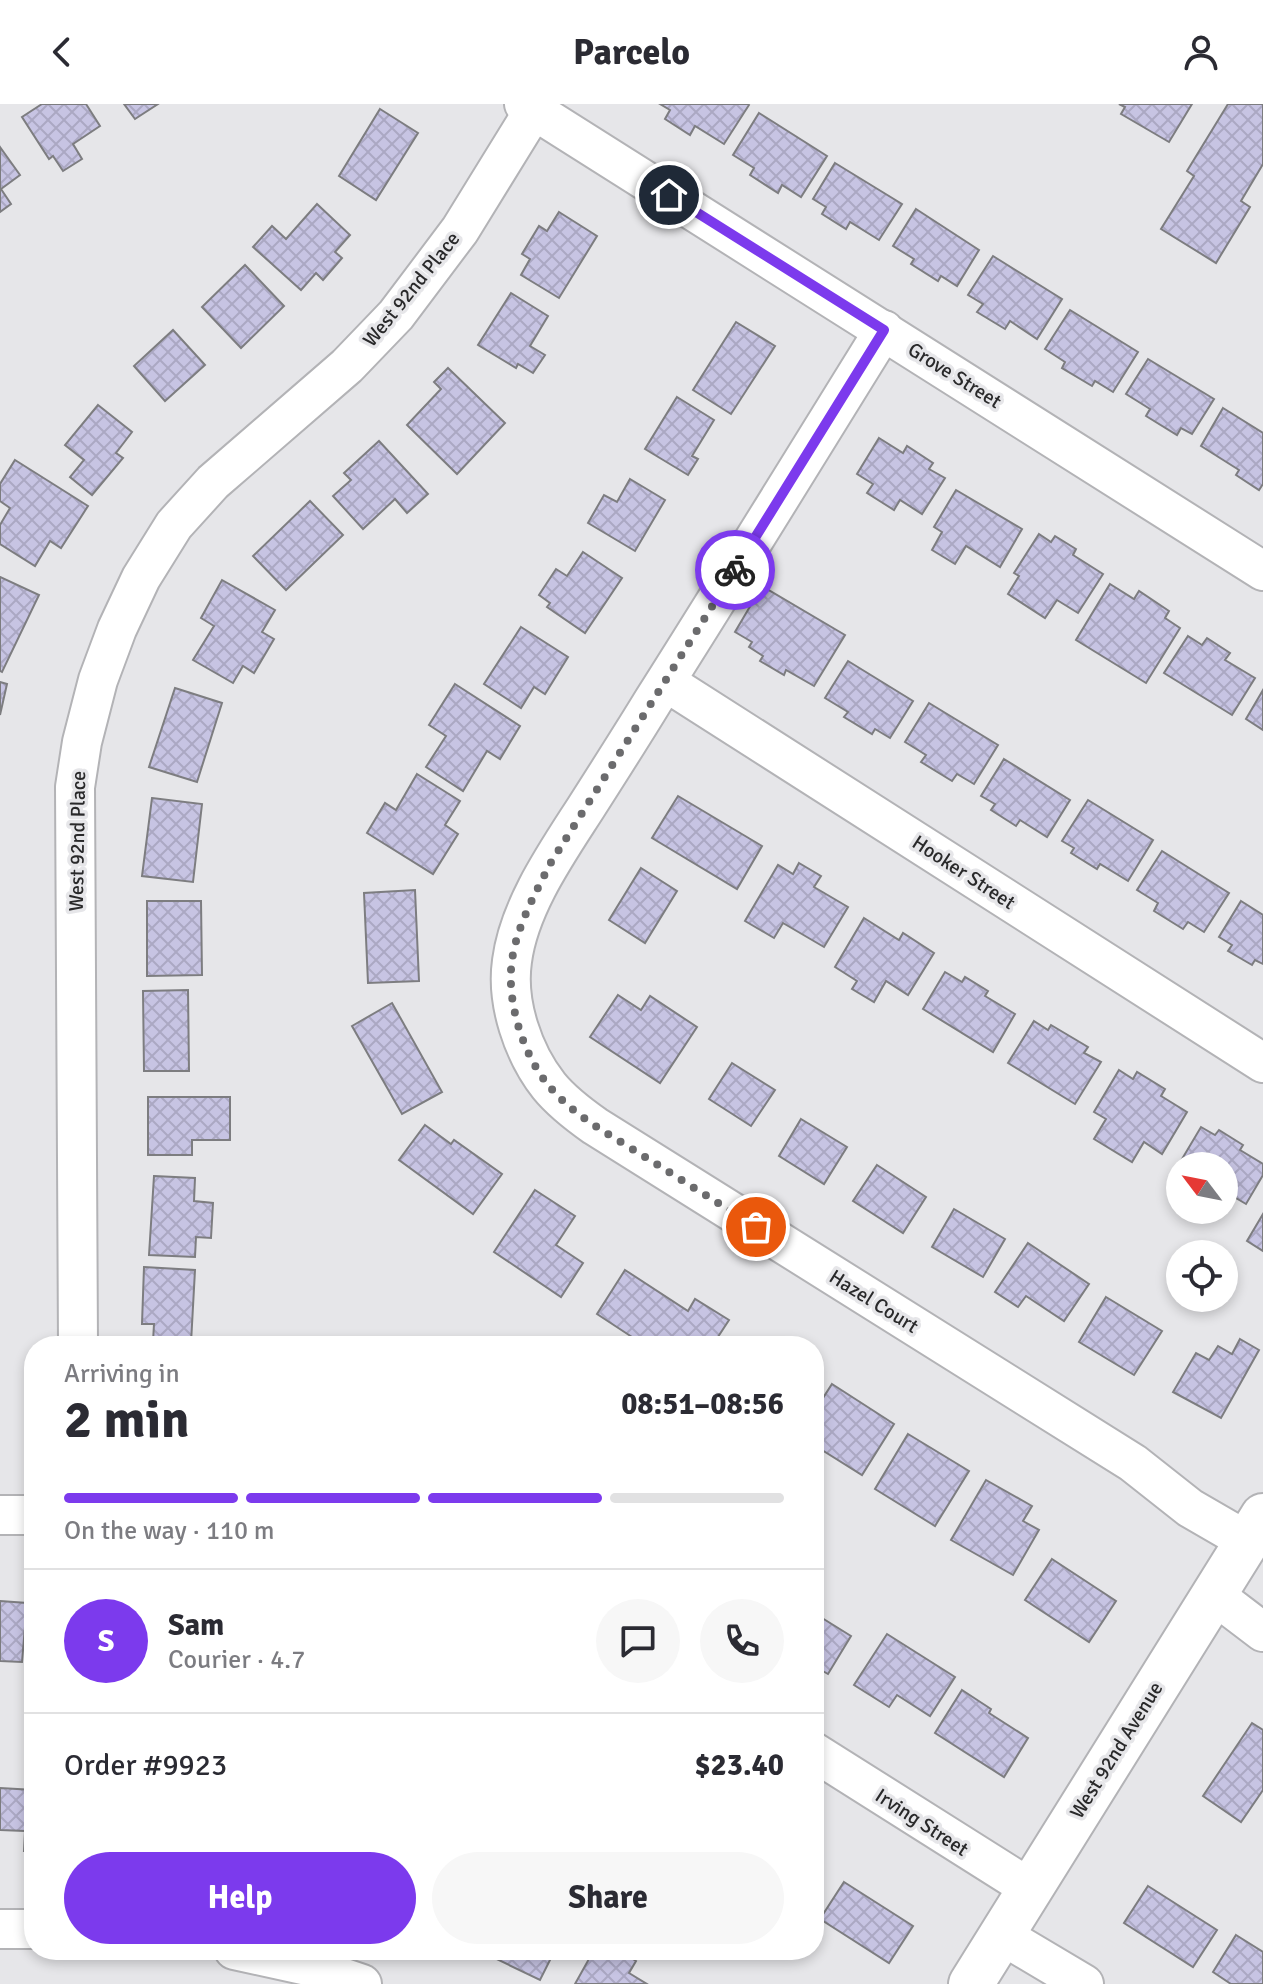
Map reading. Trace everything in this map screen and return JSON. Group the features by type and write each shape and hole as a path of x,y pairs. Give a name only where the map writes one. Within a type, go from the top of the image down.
{"main road":[{"name":"West 92nd Avenue","path":"971,1984 1255,1529"}],"street":[{"name":"Grove Street","path":"529,107 1263,571"},
{"name":"West 92nd Place","path":"78,1336 75,787 82,742 98,680 141,578 174,525 213,482 347,366 396,315 460,230 529,107"},
{"name":"Hazel Court","path":"884,330 550,864 529,905 512,961 511,990 523,1039 548,1085 568,1106 595,1126 1120,1454 1190,1508 1255,1529"},
{"name":"Hooker Street","path":"666,682 1263,1063"},
{"path":"0,1515 24,1515"},
{"path":"1213,1594 1263,1632"},
{"name":"Irving Street","path":"824,1758 1031,1889"},
{"path":"0,1929 24,1929"},
{"path":"1003,1936 1084,1984"},
{"path":"280,1960 362,1984"}],"building":[{"path":"42,104 86,104 100,126 73,144 82,159 63,171 53,156 49,159 22,117"},
{"path":"124,104 158,104 135,119"},
{"path":"660,104 749,105 724,144 695,126 690,135 665,119 670,110"},
{"path":"1119,104 1192,104 1169,142 1121,114 1125,107"},
{"path":"1228,104 1263,104 1263,164 1241,201 1250,207 1216,263 1161,229 1194,176 1187,171"},
{"path":"380,109 418,133 376,200 339,176"},
{"path":"759,113 827,156 801,197 782,185 778,193 750,175 754,168 733,155"},
{"path":"0,147 20,175 1,189 11,204 0,212"},
{"path":"835,163 902,204 879,240 850,222 846,229 822,214 826,207 813,199"},
{"path":"317,204 350,235 335,252 342,258 323,280 316,273 301,290 253,247 272,226 286,239"},
{"path":"916,209 979,250 957,286 941,276 938,281 911,264 914,259 893,246"},
{"path":"559,212 597,236 559,298 521,275 530,259 522,254 539,226 547,231"},
{"path":"993,256 1062,299 1037,339 1010,321 1005,329 977,312 983,304 968,295"},
{"path":"245,265 284,306 241,348 202,307"},
{"path":"511,293 548,316 530,346 545,355 533,373 518,364 516,368 478,345"},
{"path":"1070,310 1138,352 1113,392 1095,381 1092,386 1062,368 1065,362 1045,349"},
{"path":"736,322 775,346 731,414 693,390"},
{"path":"173,330 205,365 165,401 134,366"},
{"path":"1148,359 1214,399 1192,434 1181,428 1177,435 1146,416 1150,409 1126,394"},
{"path":"448,368 505,423 457,474 407,425 441,389 434,382"},
{"path":"677,397 714,420 692,456 698,459 688,475 645,449"},
{"path":"98,405 132,432 116,453 123,458 92,495 70,477 84,460 65,445"},
{"path":"1223,408 1263,433 1263,484 1259,490 1236,475 1239,470 1201,446"},
{"path":"879,438 903,453 907,446 933,463 929,469 945,478 922,514 900,500 894,510 867,493 873,484 857,474"},
{"path":"379,441 428,494 407,513 395,499 363,529 333,496 351,480 344,473"},
{"path":"15,460 88,506 61,548 50,541 35,566 0,544 0,525 10,508 0,501 0,484"},
{"path":"630,479 665,500 635,551 588,523 604,495 617,502"},
{"path":"956,490 1022,529 1000,567 966,546 955,564 932,550 942,532 934,527"},
{"path":"310,501 343,535 286,590 253,556"},
{"path":"1039,534 1051,542 1055,536 1076,549 1073,555 1103,574 1078,613 1057,600 1045,618 1008,594 1019,576 1014,573"},
{"path":"583,552 622,578 585,633 547,607 550,603 539,595 556,569 567,576"},
{"path":"0,577 39,595 2,672 0,671"},
{"path":"222,580 275,610 262,632 274,639 254,673 243,666 233,683 193,660 214,626 201,618"},
{"path":"1110,584 1134,599 1139,591 1169,611 1165,618 1180,628 1146,683 1076,640"},
{"path":"762,586 845,635 814,686 786,670 784,675 760,661 763,656 749,647 752,642 735,632"},
{"path":"521,627 568,657 545,694 534,687 521,708 484,684"},
{"path":"1188,636 1202,645 1207,638 1230,653 1225,660 1255,678 1232,715 1164,673"},
{"path":"848,661 913,701 890,738 875,729 872,734 844,717 848,712 825,698"},
{"path":"0,682 7,684 0,715"},
{"path":"455,684 520,726 500,759 487,751 463,791 426,767 446,736 429,725"},
{"path":"175,688 222,703 197,782 149,767"},
{"path":"1263,690 1263,730 1246,719"},
{"path":"929,703 998,745 974,784 957,774 952,781 921,762 926,755 905,742"},
{"path":"1004,759 1070,800 1047,837 1020,820 1016,826 991,810 995,804 981,796"},
{"path":"417,774 460,801 445,825 458,834 433,874 367,833 385,803 396,810"},
{"path":"678,796 762,846 737,889 652,838"},
{"path":"152,798 202,804 193,882 142,876"},
{"path":"1088,800 1153,840 1128,881 1100,864 1097,869 1071,853 1074,848 1062,841"},
{"path":"1162,851 1229,893 1204,932 1188,922 1183,929 1154,911 1158,903 1137,890"},
{"path":"799,863 821,876 814,887 848,907 824,947 783,923 774,938 745,921 778,865 793,874"},
{"path":"641,868 677,891 645,943 609,920"},
{"path":"415,890 419,981 368,983 364,893"},
{"path":"147,901 201,901 202,975 147,976"},
{"path":"1241,901 1263,915 1263,964 1255,960 1252,965 1228,951 1232,945 1219,937"},
{"path":"864,918 899,940 903,933 934,953 908,995 886,981 874,1002 852,989 857,981 835,967"},
{"path":"945,972 962,982 965,977 988,991 985,996 1015,1014 993,1052 923,1009"},
{"path":"188,990 189,1071 144,1071 143,991"},
{"path":"618,995 641,1010 650,996 697,1027 660,1083 590,1037"},
{"path":"392,1003 442,1092 402,1114 352,1026"},
{"path":"1034,1021 1048,1030 1051,1025 1088,1047 1084,1053 1101,1062 1075,1104 1008,1063"},
{"path":"732,1063 775,1090 751,1126 709,1099"},
{"path":"1119,1070 1133,1079 1137,1072 1165,1089 1161,1096 1187,1112 1162,1154 1144,1142 1132,1162 1094,1139 1106,1119 1094,1112"},
{"path":"148,1097 230,1097 230,1140 192,1140 192,1155 148,1155"},
{"path":"801,1119 847,1147 824,1184 779,1156"},
{"path":"425,1125 451,1144 454,1140 502,1174 473,1214 399,1160"},
{"path":"1201,1127 1215,1135 1219,1130 1243,1145 1240,1150 1263,1164 1263,1175 1246,1204 1238,1199 1238,1152 1186,1152"},
{"path":"877,1165 926,1197 903,1233 853,1201"},
{"path":"154,1176 195,1178 194,1201 213,1203 211,1238 196,1237 195,1257 149,1255"},
{"path":"535,1190 575,1216 556,1245 583,1263 561,1297 494,1252"},
{"path":"954,1209 1005,1239 983,1277 932,1247"},
{"path":"1263,1214 1263,1251 1247,1241"},
{"path":"1028,1243 1089,1284 1064,1321 1026,1296 1018,1307 995,1292"},
{"path":"144,1267 195,1270 191,1336 153,1336 154,1324 142,1324"},
{"path":"625,1270 688,1311 695,1299 729,1320 719,1336 630,1336 597,1314"},
{"path":"1106,1297 1162,1331 1134,1375 1079,1342"},
{"path":"1240,1339 1259,1350 1221,1418 1173,1392 1196,1353 1209,1360 1218,1346 1232,1354"},
{"path":"832,1384 894,1424 862,1475 824,1451 824,1396"},
{"path":"908,1434 969,1471 935,1526 875,1489"},
{"path":"986,1480 1032,1506 1023,1521 1039,1530 1013,1575 951,1540"},
{"path":"1052,1559 1116,1601 1089,1642 1025,1600"},
{"path":"0,1601 24,1603 22,1662 0,1661"},
{"path":"824,1619 851,1636 828,1674 824,1672"},
{"path":"887,1634 955,1677 930,1716 897,1695 889,1707 854,1685"},
{"path":"962,1690 991,1709 989,1713 1028,1738 1004,1777 935,1733"},
{"path":"1252,1723 1263,1730 1263,1790 1241,1822 1203,1796"},
{"path":"0,1788 24,1789 24,1831 0,1830"},
{"path":"844,1882 913,1926 889,1963 824,1922 824,1913"},
{"path":"1148,1886 1217,1930 1193,1967 1124,1923"},
{"path":"1236,1935 1263,1952 1263,1984 1231,1984 1213,1972"},
{"path":"499,1960 550,1960 540,1980"},
{"path":"588,1960 634,1960 629,1973 647,1984 575,1984"}],"way so far":[{"path":"735,570 550,864 529,905 518,936 512,961 511,990 523,1039 535,1064 548,1085 568,1106 756,1227"}],"route":[{"path":"669,195 884,330 735,570"}]}
